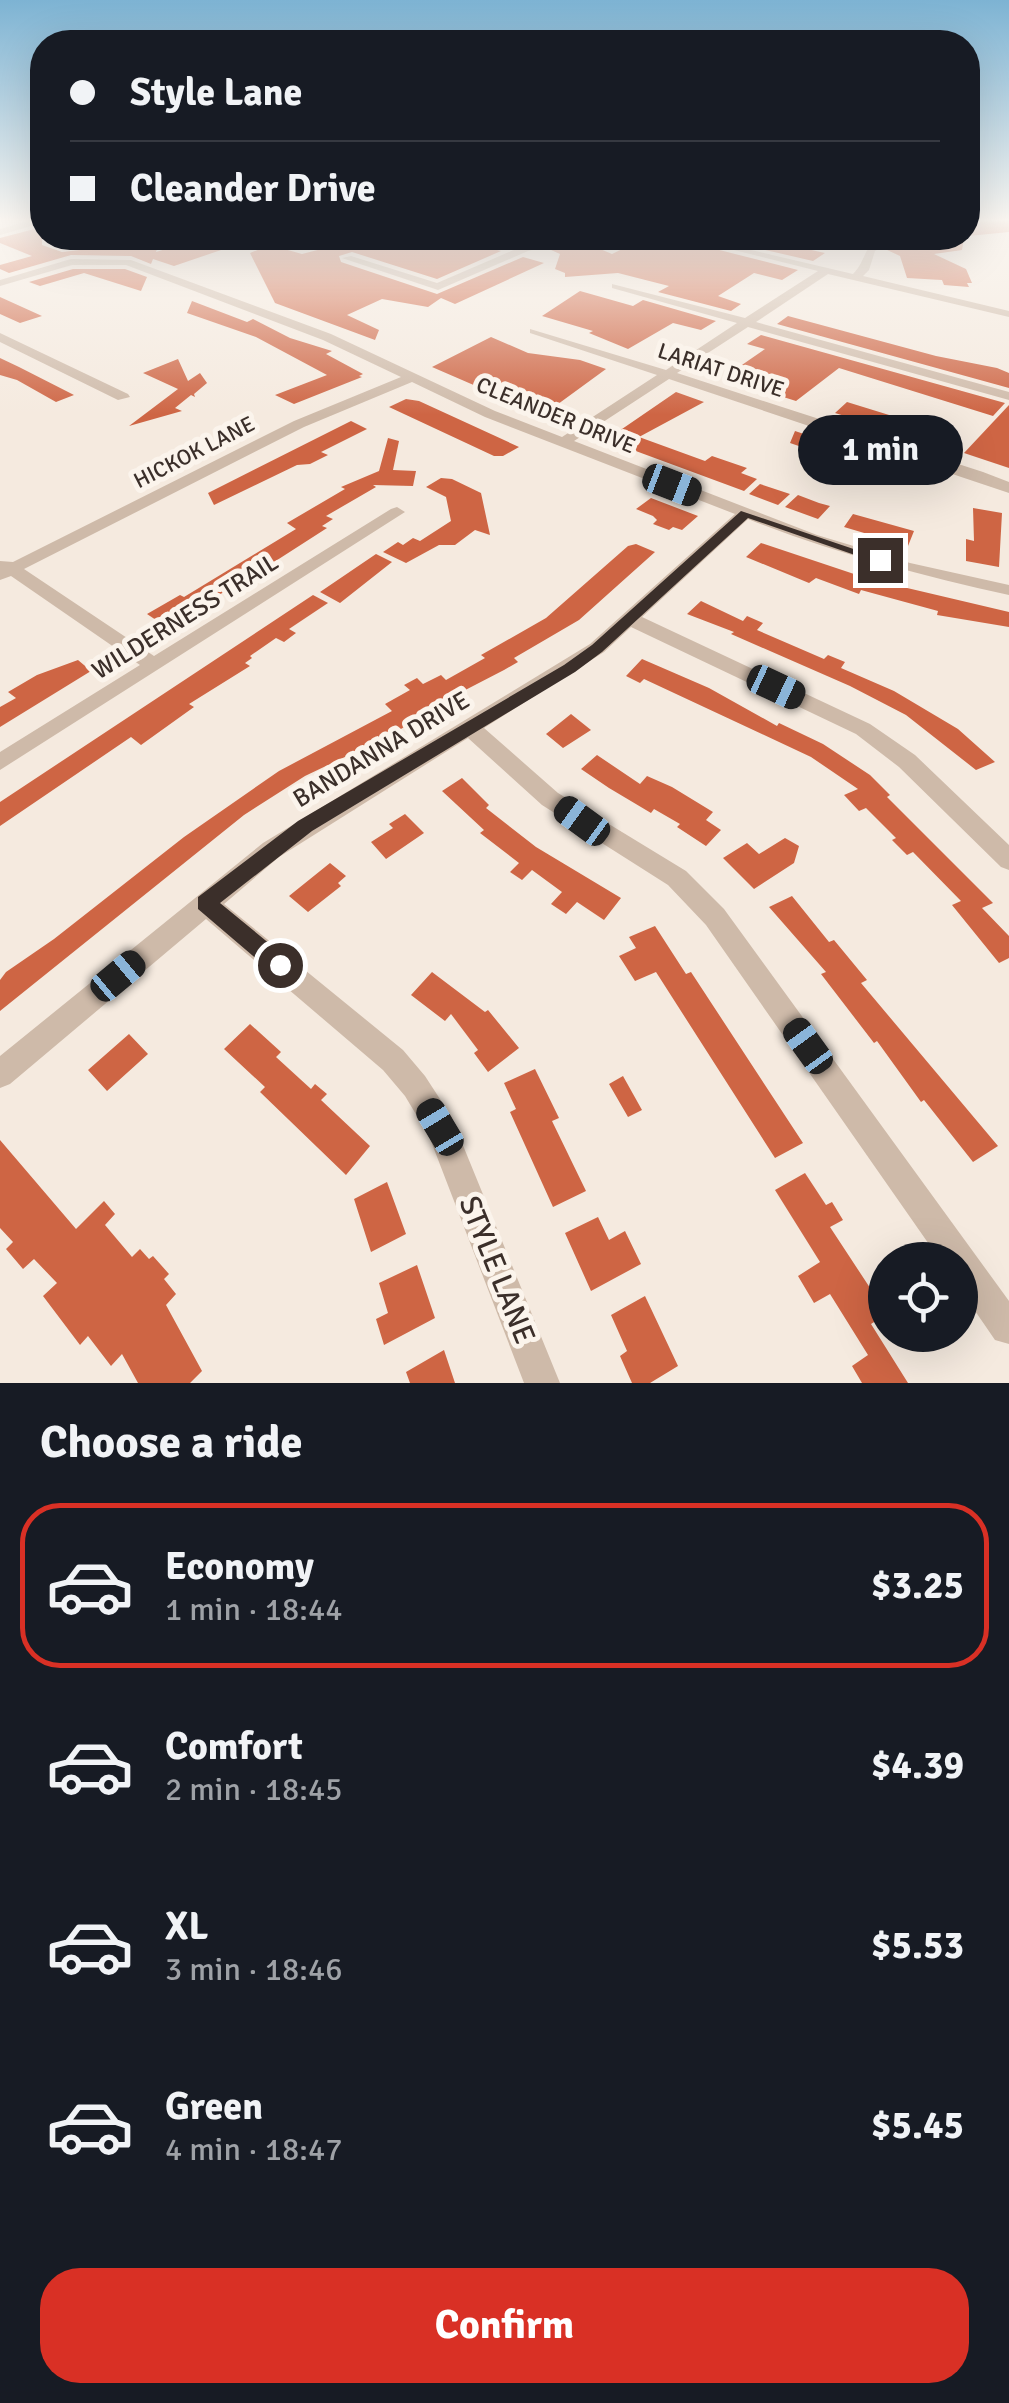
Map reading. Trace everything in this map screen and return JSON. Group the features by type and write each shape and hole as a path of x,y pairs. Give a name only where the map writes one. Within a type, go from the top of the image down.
{"street":[{"name":"CLEANDER DRIVE","path":"189,286 326,337 563,442 746,513 854,552 1009,590"},
{"path":"616,286 1009,396"},
{"path":"563,442 803,286"},
{"path":"891,286 1009,314"},
{"name":"LARIAT DRIVE","path":"534,331 978,474 1009,488"},
{"path":"0,338 123,396"},
{"name":"HICKOK LANE","path":"4,568 300,424 412,377"},
{"name":"WILDERNESS TRAIL","path":"0,762 397,512"},
{"name":"BANDANNA DRIVE","path":"0,1074 205,903 305,826 569,668 630,619 746,513"},
{"path":"4,568 154,665"},
{"path":"630,619 863,729 907,761 1009,860"},
{"path":"470,728 550,799 676,878 714,917 947,1242"},
{"name":"STYLE LANE","path":"205,903 393,1060 415,1086 440,1127 542,1383"},
{"path":"978,1286 1007,1328"}],"building":[{"path":"266,286 412,286 437,294 457,286 495,286 455,304 441,298 428,307 382,299 347,315 379,330 375,340 275,303"},
{"path":"669,286 734,286 718,296 741,304 731,311 658,292"},
{"path":"580,291 633,306 643,300 716,321 701,330 673,323 628,349 589,333 593,331 542,316"},
{"path":"0,297 42,316 20,323 0,314"},
{"path":"192,301 247,322 253,319 290,338 332,351 326,354 363,374 359,376 362,377 294,404 275,395 327,375 256,337 187,313"},
{"path":"788,316 936,356 997,368 1009,373 1009,388 777,324"},
{"path":"761,335 1005,403 993,416 839,368 796,401 723,378 765,349 747,344"},
{"path":"491,337 528,353 580,360 606,369 543,415 432,367"},
{"path":"0,358 74,395 56,402 0,375"},
{"path":"178,359 188,381 200,373 207,383 195,397 191,395 175,408 182,411 129,426 178,389 143,373"},
{"path":"676,392 704,402 639,437 705,461 712,456 747,468 741,473 757,479 744,491 606,440"},
{"path":"406,399 419,401 519,447 503,456 494,456 389,407"},
{"path":"847,402 928,427 918,439 835,413"},
{"path":"1009,405 1009,468 964,453"},
{"path":"351,421 367,429 321,452 328,455 310,464 297,465 214,505 208,493"},
{"path":"795,431 843,447 831,457 790,443"},
{"path":"388,438 399,441 393,470 416,471 413,486 373,485 376,487 326,516 333,519 322,526 327,528 165,626 147,614 180,595 184,597 296,529 287,523 345,489 341,487 379,471"},
{"path":"441,478 481,493 490,535 475,530 455,545 439,545 406,563 383,552 398,542 403,545 413,538 420,541 451,521 446,497 426,487"},
{"path":"760,484 790,494 778,505 749,494"},
{"path":"798,495 830,506 818,519 785,507"},
{"path":"651,498 698,516 682,530 653,524 657,520 653,516 636,509"},
{"path":"973,508 1002,513 999,567 966,561 966,539 974,541"},
{"path":"853,514 914,531 908,546 844,527"},
{"path":"761,543 869,579 1009,612 1009,627 937,615 938,611 861,590 859,594 816,578 809,583 746,557"},
{"path":"636,544 655,552 579,620 514,658 518,662 446,700 443,703 448,708 439,718 431,710 393,734 305,776 244,815 0,1011 0,980 6,972 184,837 279,771 392,711 385,704 410,690 404,685 417,678 423,684 441,675 446,680 485,658 481,655 546,618 628,546"},
{"path":"376,554 392,562 340,603 320,592"},
{"path":"313,595 328,603 289,629 296,633 284,642 276,638 250,656 245,663 250,666 189,704 194,707 141,745 131,737 0,826 0,802"},
{"path":"701,601 743,621 747,616 763,623 757,630 824,659 828,655 845,662 841,668 894,691 958,729 995,762 976,770 906,715 731,634 734,632 687,614"},
{"path":"642,659 709,688 777,726 779,723 823,744 870,775 993,903 982,908 1009,936 1009,958 999,963 952,905 961,901 913,852 907,855 866,808 859,811 844,795 858,789 811,757 644,679 640,683 626,676"},
{"path":"78,660 91,671 0,727 0,707 16,698 8,692 37,675"},
{"path":"571,714 591,730 563,748 546,734"},
{"path":"597,755 640,784 647,776 672,787 713,812 706,820 721,830 706,846 677,827 680,824 654,809 651,813 609,788 581,769"},
{"path":"462,778 489,805 486,808 536,847 621,898 604,920 577,902 566,914 551,904 562,892 532,870 522,880 510,872 519,863 480,833 484,830 442,791"},
{"path":"405,814 424,833 386,859 371,842 393,828 389,824"},
{"path":"785,838 799,846 794,863 754,889 723,858 747,843 759,854"},
{"path":"330,863 346,876 338,883 341,886 308,912 289,896"},
{"path":"792,896 829,942 834,940 867,980 861,983 998,1146 973,1162 924,1100 921,1102 821,974 826,972 769,907"},
{"path":"655,926 686,974 691,972 803,1143 775,1158 656,972 635,981 619,956 636,948 629,937"},
{"path":"432,972 485,1012 488,1010 519,1048 488,1072 474,1053 478,1050 451,1014 445,1021 411,995"},
{"path":"250,1024 281,1052 276,1057 311,1089 315,1084 327,1094 321,1100 370,1146 346,1175 260,1092 265,1087 224,1049"},
{"path":"129,1034 148,1054 107,1091 88,1070"},
{"path":"535,1069 559,1118 552,1121 586,1191 553,1207 510,1112 516,1109 504,1083"},
{"path":"623,1076 642,1110 628,1117 609,1084"},
{"path":"0,1140 76,1229 104,1201 115,1214 105,1225 132,1257 140,1249 149,1259 153,1256 169,1274 164,1279 176,1294 166,1305 202,1371 190,1383 138,1383 122,1354 111,1366 88,1336 80,1345 43,1296 57,1283 34,1259 23,1269 6,1249 13,1242 0,1228"},
{"path":"805,1173 826,1205 832,1202 843,1220 830,1227 868,1285 868,1352 889,1352 908,1383 862,1383 852,1366 868,1355 830,1294 814,1303 798,1276 820,1262 775,1190"},
{"path":"387,1182 406,1234 371,1252 354,1199"},
{"path":"598,1217 609,1240 625,1231 641,1264 591,1291 565,1233"},
{"path":"417,1265 435,1318 384,1345 376,1319 388,1313 379,1283"},
{"path":"645,1296 678,1366 650,1383 632,1383 620,1356 627,1351 611,1315"},
{"path":"444,1350 455,1383 410,1383 406,1372"}],"route":[{"path":"280,965 205,903 305,826 597,648 746,513 880,560"}]}
